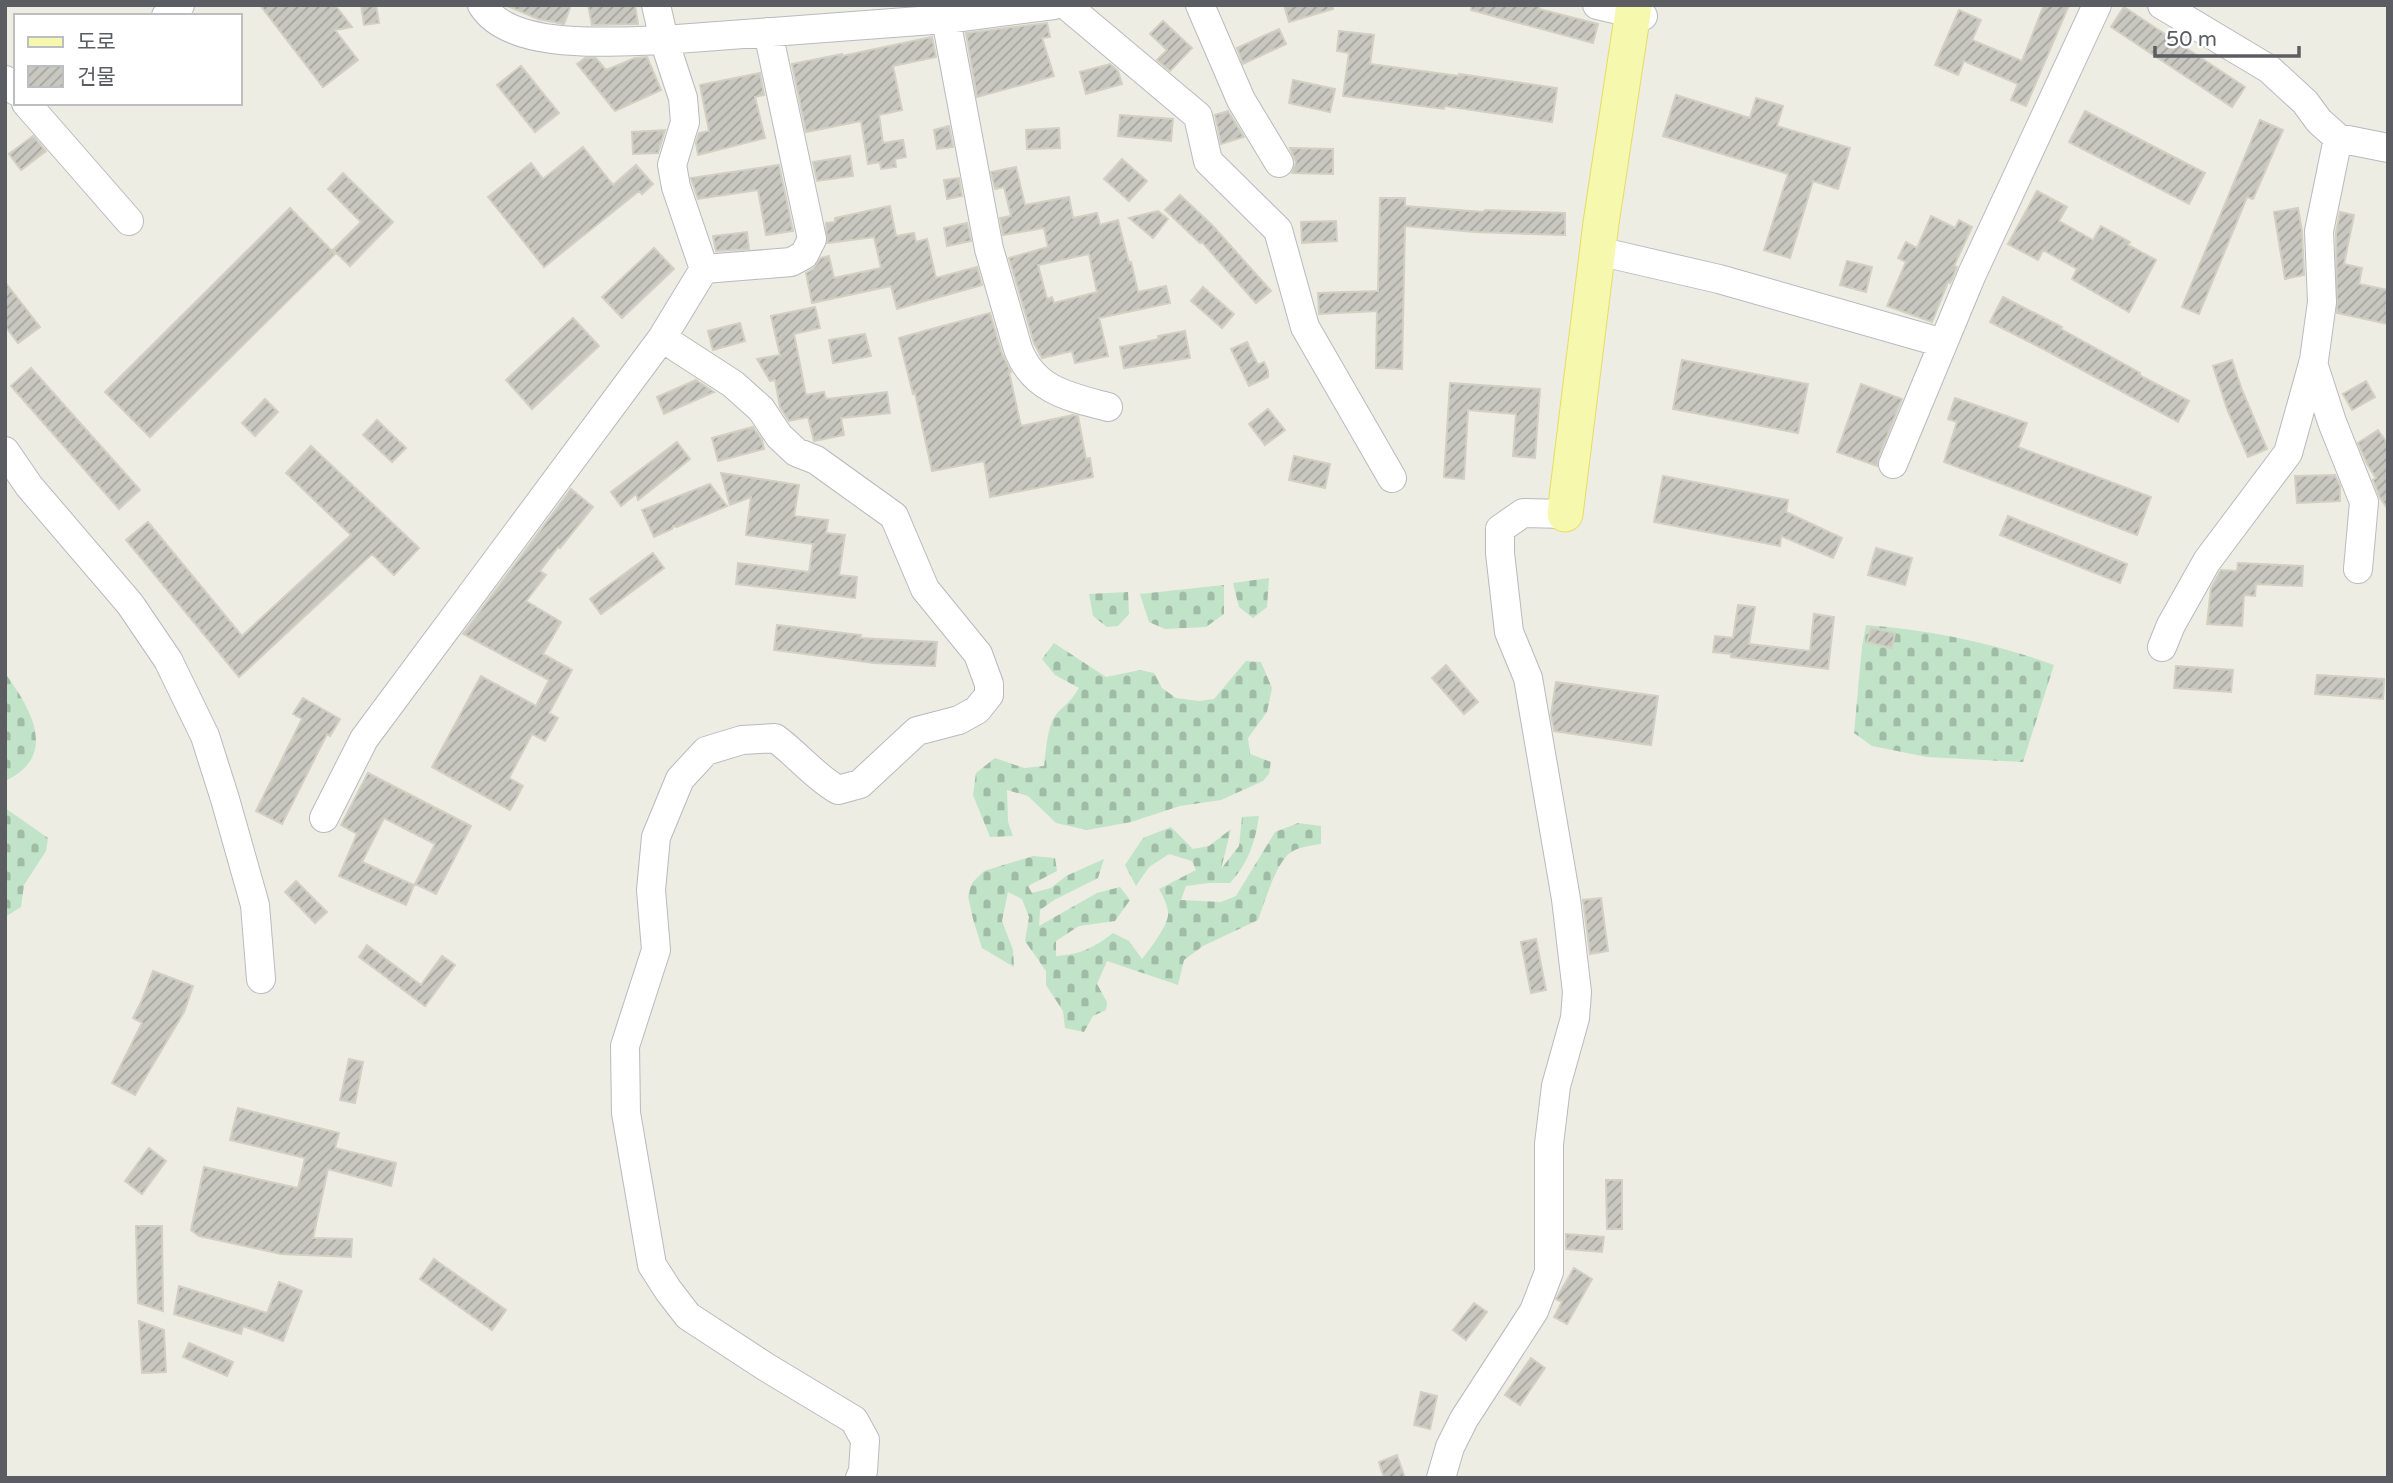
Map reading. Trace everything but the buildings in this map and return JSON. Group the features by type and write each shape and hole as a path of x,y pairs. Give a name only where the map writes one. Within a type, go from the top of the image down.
{"main road":[{"path":"1565,514 1598,251 1639,10"}],"street":[{"path":"482,5 489,16 506,26 528,34 578,42 664,40 768,32 951,12 1054,5"},
{"path":"656,5 683,98 685,122 672,165 676,187 705,269"},
{"path":"1066,5 1198,116 1208,161 1278,230 1304,327 1392,478"},
{"path":"1200,5 1241,100 1279,163"},
{"path":"1597,5 1639,10"},
{"path":"1893,464 1972,274 2097,5"},
{"path":"2162,5 2269,69 2305,102 2319,121 2338,138 2388,148"},
{"path":"951,12 989,249 1024,365 1050,388 1108,407"},
{"path":"705,269 791,262 804,255 812,239 768,32"},
{"path":"38,107 129,221"},
{"path":"2162,647 2171,625 2207,561 2288,453 2313,363 2322,302 2319,231 2338,138"},
{"path":"1598,251 1719,279 1943,343"},
{"path":"324,818 364,739 662,338 705,269"},
{"path":"662,338 733,384 761,409 779,436 796,452 816,460 894,516 925,589 978,654 989,684 989,695 977,710 959,720 918,731 860,784 838,790 822,781 795,752 775,738 742,740 706,751 680,779 656,838 651,890 656,950 625,1046 626,1113 652,1265 688,1316 855,1420 865,1440 860,1478"},
{"path":"2313,363 2364,502 2358,569"},
{"path":"5,451 29,486 130,604 168,660 205,736 256,905 261,979"},
{"path":"1441,1478 1450,1447 1464,1419 1534,1311 1549,1272 1549,1144 1556,1086 1575,1018 1577,992 1566,899 1528,678 1510,632 1500,529 1522,513 1565,514"}],"green space":[{"path":"1269,578 1267,607 1253,618 1239,607 1233,583"},
{"path":"1224,585 1224,614 1206,627 1165,629 1149,622 1140,594"},
{"path":"1128,592 1129,614 1118,626 1107,627 1093,616 1089,594"},
{"path":"1866,625 1962,639 2054,665 2023,762 1927,757 1872,746 1854,733"},
{"path":"1054,643 1106,677 1140,670 1154,673 1162,688 1176,698 1199,701 1214,699 1246,661 1261,662 1272,688 1267,712 1248,738 1250,754 1271,762 1269,774 1263,781 1221,800 1180,806 1131,822 1087,830 1056,823 1028,796 1007,790 1008,822 1013,836 990,837 973,795 976,773 995,758 1024,768 1044,766 1048,736 1055,715 1079,688 1055,675 1042,659"},
{"path":"5,673 30,715 36,744 32,757 23,769 7,780 5,785"},
{"path":"5,808 48,838 46,851 24,885 21,907 5,917"},
{"path":"1259,816 1250,852 1230,883 1186,886 1181,900 1221,902 1236,896 1275,832 1298,823 1321,826 1321,844 1288,854 1273,879 1258,920 1203,946 1184,960 1178,985 1107,961 1097,984 1107,1002 1106,1010 1093,1016 1084,1032 1065,1028 1063,1011 1046,985 1046,971 1025,941 1029,917 1022,899 1008,892 1002,921 1013,950 1014,967 982,948 968,896 972,883 984,871 1033,856 1055,858 1057,871 1028,886 1032,893 1051,888 1066,876 1104,859 1098,878 1040,910 1039,926 1097,893 1120,887 1130,900 1115,921 1079,926 1056,941 1056,956 1086,950 1113,933 1129,941 1142,959 1167,921 1167,905 1159,889 1196,870 1192,861 1169,854 1149,867 1136,886 1125,865 1143,838 1171,827 1193,849 1209,846 1231,829 1221,869 1239,846 1242,817"}]}
